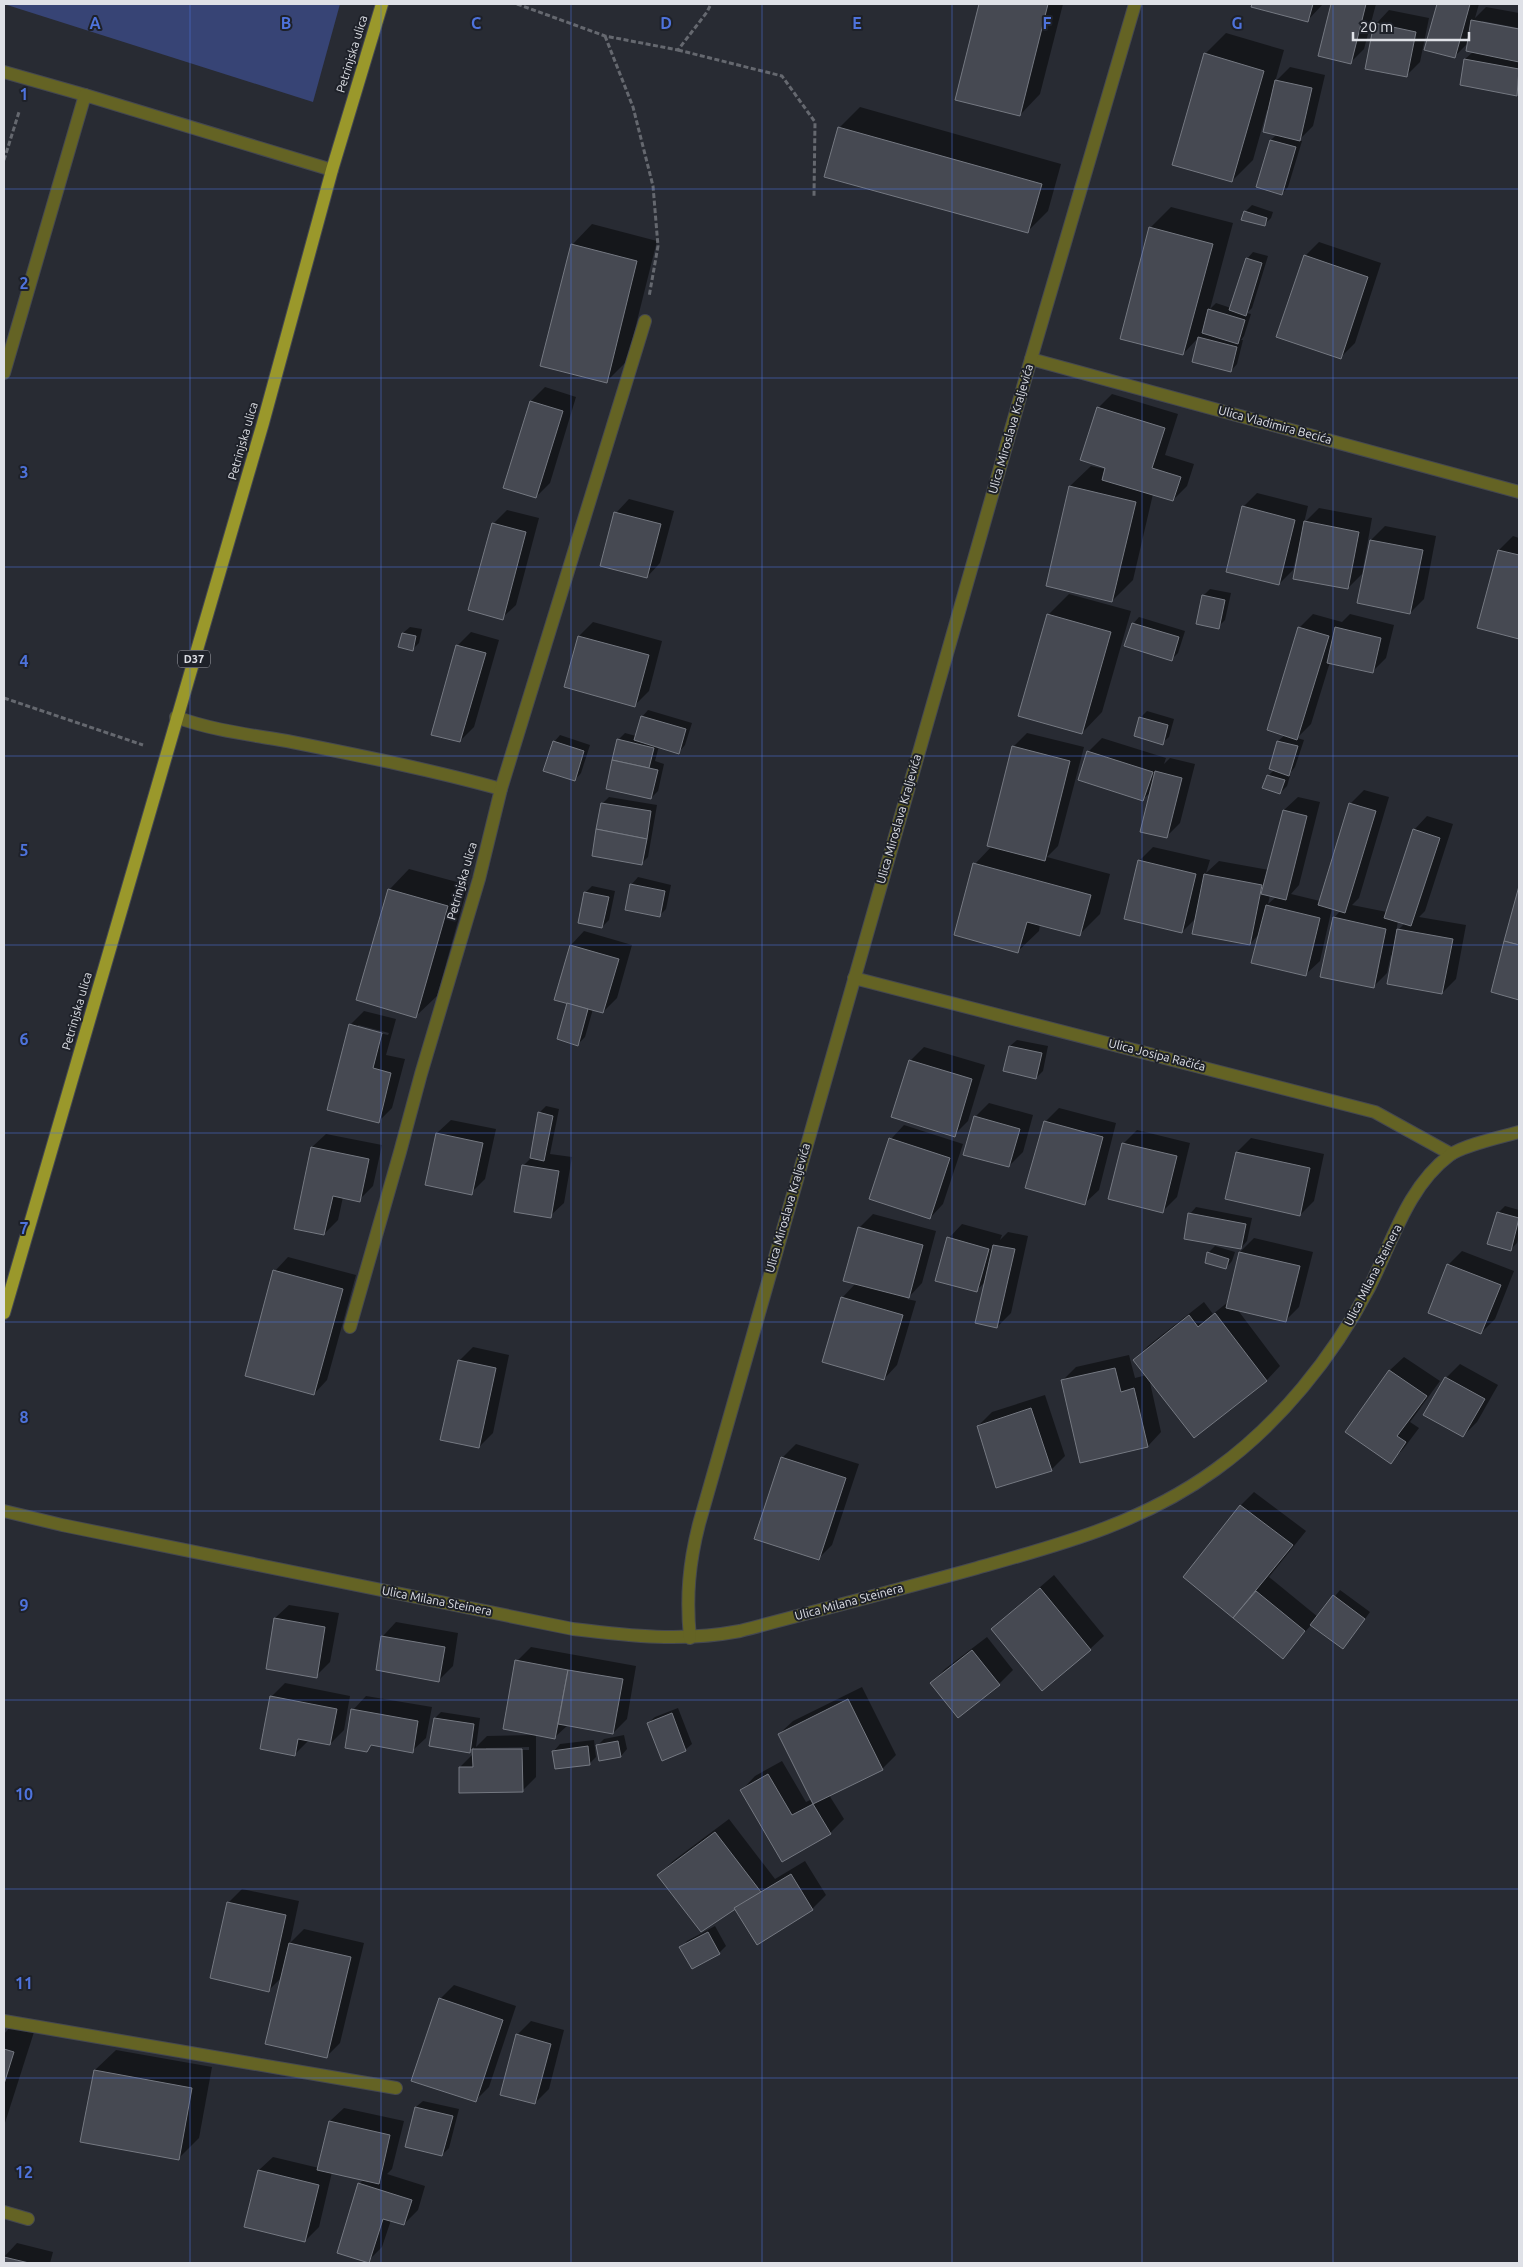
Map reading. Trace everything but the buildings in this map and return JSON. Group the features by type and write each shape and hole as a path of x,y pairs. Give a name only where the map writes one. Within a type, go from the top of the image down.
{"main road":[{"name":"Petrinjska ulica","path":"4,1313 263,423 332,170 382,4"}],"street":[{"name":"Ulica Miroslava Kraljevića","path":"690,1638 686,1604 692,1554 699,1524 1031,360 1135,4"},
{"path":"4,72 332,170"},
{"path":"4,373 85,95"},
{"name":"Petrinjska ulica","path":"350,1327 478,879 501,789 645,321"},
{"name":"Ulica Vladimira Becića","path":"1031,360 1519,492"},
{"path":"176,717 212,729 290,742 409,766 501,789"},
{"name":"Ulica Josipa Račića","path":"854,978 1375,1112 1451,1154"},
{"name":"Ulica Milana Steinera","path":"4,1511 82,1529 573,1629 647,1638 690,1638 740,1631 920,1584 1098,1532 1145,1513 1180,1493 1216,1469 1253,1438 1315,1372 1344,1332 1369,1288 1415,1193 1451,1154 1489,1140 1519,1132"},
{"path":"4,2021 396,2088"},
{"path":"4,2212 28,2219"}],"path":[{"path":"517,4 605,36 678,50 782,76 815,122 814,196"},
{"path":"678,50 711,4"},
{"path":"605,36 634,107 653,186 658,246 645,321"},
{"path":"4,160 19,112"},
{"path":"4,698 166,753"}],"shaded area":[{"path":"4,4 340,4 313,102"}]}
